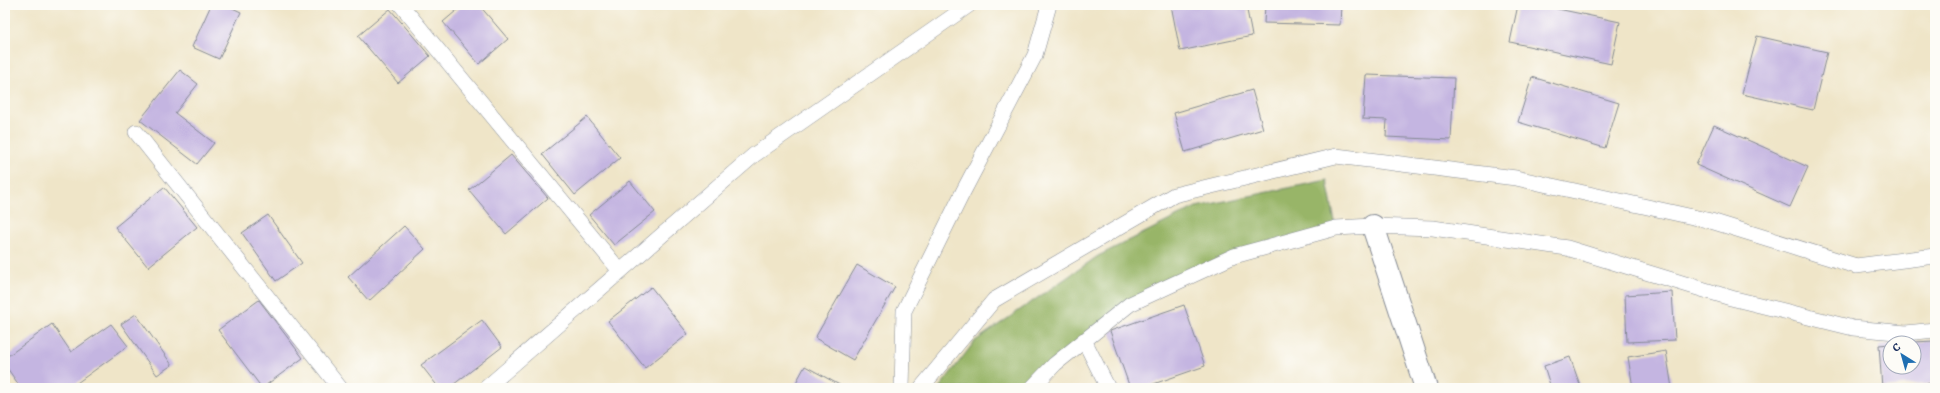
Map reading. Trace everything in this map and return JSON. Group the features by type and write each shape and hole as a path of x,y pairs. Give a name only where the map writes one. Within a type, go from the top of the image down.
{"street":[{"path":"1373,226 1426,388"}],"lane":[{"path":"401,5 620,271"},
{"path":"486,388 754,155 969,5"},
{"path":"902,388 904,311 963,192 1035,55 1049,5"},
{"path":"136,132 340,388"},
{"path":"921,388 994,300 1174,195 1336,156 1516,178 1712,221 1856,266 1935,256"},
{"path":"1032,388 1055,364 1130,304 1234,256 1336,228 1373,226 1433,228 1567,248 1731,298 1853,328 1906,333 1935,330"},
{"path":"1084,340 1108,388"}],"green space":[{"path":"1327,180 1336,228 1234,256 1130,304 1032,388 939,388 975,341 1098,256 1196,207"}],"building":[{"path":"211,5 226,5 241,12 219,59 192,47"},
{"path":"463,5 479,5 508,39 479,64 443,22"},
{"path":"1171,5 1246,5 1252,36 1180,51"},
{"path":"1265,5 1341,5 1340,25 1264,23"},
{"path":"1518,5 1539,5 1620,22 1611,64 1510,42"},
{"path":"390,9 430,56 398,83 358,36"},
{"path":"1757,36 1827,52 1813,110 1742,94"},
{"path":"180,70 198,84 175,113 214,143 197,164 140,120"},
{"path":"1366,75 1454,78 1451,140 1386,137 1387,120 1363,119"},
{"path":"1532,77 1619,103 1605,148 1518,122"},
{"path":"1252,90 1263,129 1185,152 1174,113"},
{"path":"587,117 620,158 575,195 542,154"},
{"path":"1714,125 1808,167 1790,207 1696,165"},
{"path":"511,155 548,198 506,234 469,190"},
{"path":"630,181 655,212 614,245 589,215"},
{"path":"164,187 197,227 148,267 115,227"},
{"path":"268,215 302,263 276,281 242,233"},
{"path":"404,226 425,249 369,301 348,277"},
{"path":"857,265 895,287 853,360 815,338"},
{"path":"651,287 688,334 645,368 608,321"},
{"path":"1672,292 1675,340 1627,342 1625,295"},
{"path":"259,300 303,358 262,388 218,330"},
{"path":"1184,305 1205,366 1142,388 1130,388 1110,331"},
{"path":"136,314 172,365 157,375 121,324"},
{"path":"482,320 502,347 449,388 439,388 421,365"},
{"path":"52,324 71,352 111,324 128,346 70,388 21,388 5,365 5,358"},
{"path":"1933,341 1935,383 1882,388 1879,345 1882,345 1882,375 1922,375 1922,342"},
{"path":"1666,351 1672,388 1633,388 1628,357"},
{"path":"1570,357 1581,388 1551,388 1544,366"},
{"path":"805,366 845,388 793,388"}]}
